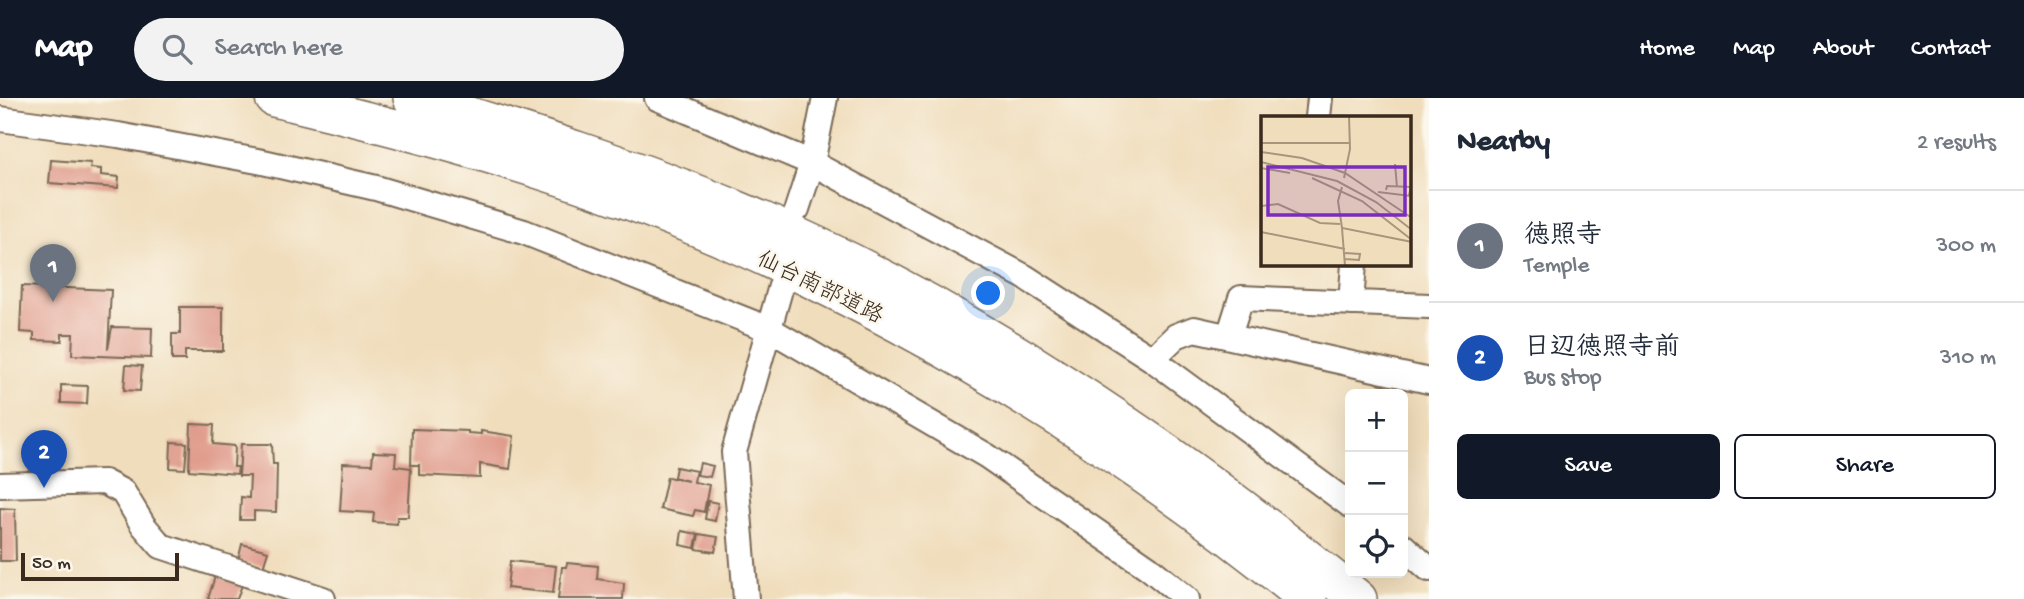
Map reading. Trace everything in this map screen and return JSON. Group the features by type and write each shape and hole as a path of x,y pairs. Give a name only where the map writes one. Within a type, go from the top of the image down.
{"highway":[{"name":"仙台南部道路","path":"274,98 399,127 565,178 727,241 868,307 1002,382 1130,464 1308,599"},
{"name":"仙台南部道路","path":"412,98 578,149 741,211 883,279 1018,354 1149,440 1281,537 1358,599"}],"street":[{"path":"657,98 812,163 1026,277 1152,359 1345,502"},
{"path":"797,209 812,163 825,98"},
{"path":"1318,116 1320,98"},
{"path":"0,119 118,135 236,157 376,188 524,232 771,330 987,456 1149,568 1187,599"},
{"path":"1351,303 1354,266"},
{"path":"746,599 734,452 771,330 781,286"},
{"path":"1229,336 1241,298 1429,306"},
{"path":"1152,359 1176,336 1194,329 1429,381"},
{"path":"0,485 104,482 123,492 143,525 161,546 323,599"},
{"path":"1408,550 1429,569"}],"building":[{"path":"51,160 91,163 90,168 101,169 101,175 119,177 118,188 49,183"},
{"path":"22,286 111,290 108,349 112,327 152,328 151,358 72,355 73,334 62,334 62,341 34,340 34,333 20,332"},
{"path":"180,307 223,307 223,351 185,351 185,360 172,360 172,334 180,334"},
{"path":"126,365 142,366 140,391 124,390"},
{"path":"61,385 88,386 87,404 61,403"},
{"path":"191,424 214,425 213,444 235,446 234,467 238,467 237,474 189,470"},
{"path":"412,429 481,434 481,431 514,436 510,469 480,464 480,478 419,475 419,465 411,465"},
{"path":"171,442 187,443 185,469 170,468"},
{"path":"241,444 272,444 273,464 277,464 276,512 254,511 254,520 240,520 241,497 249,498 250,476 239,476"},
{"path":"373,452 396,453 395,466 411,468 408,517 397,517 397,524 373,522 374,513 340,511 343,463 372,464"},
{"path":"700,463 713,466 710,477 697,475"},
{"path":"676,467 696,471 694,482 709,485 704,512 695,510 693,516 660,509 667,477 688,481 674,477"},
{"path":"708,501 718,503 715,521 705,519"},
{"path":"0,508 15,509 16,561 0,561"},
{"path":"682,531 698,534 695,548 680,545"},
{"path":"699,534 718,537 715,552 696,549"},
{"path":"242,544 268,551 263,567 238,561"},
{"path":"510,561 556,566 553,593 507,588"},
{"path":"567,563 598,566 597,579 624,583 623,599 558,599 562,567 566,567"},
{"path":"215,576 242,585 237,599 208,599"}],"place":[{"name":"徳照寺","path":"53,302"},
{"name":"日辺徳照寺前","path":"44,488"}]}
